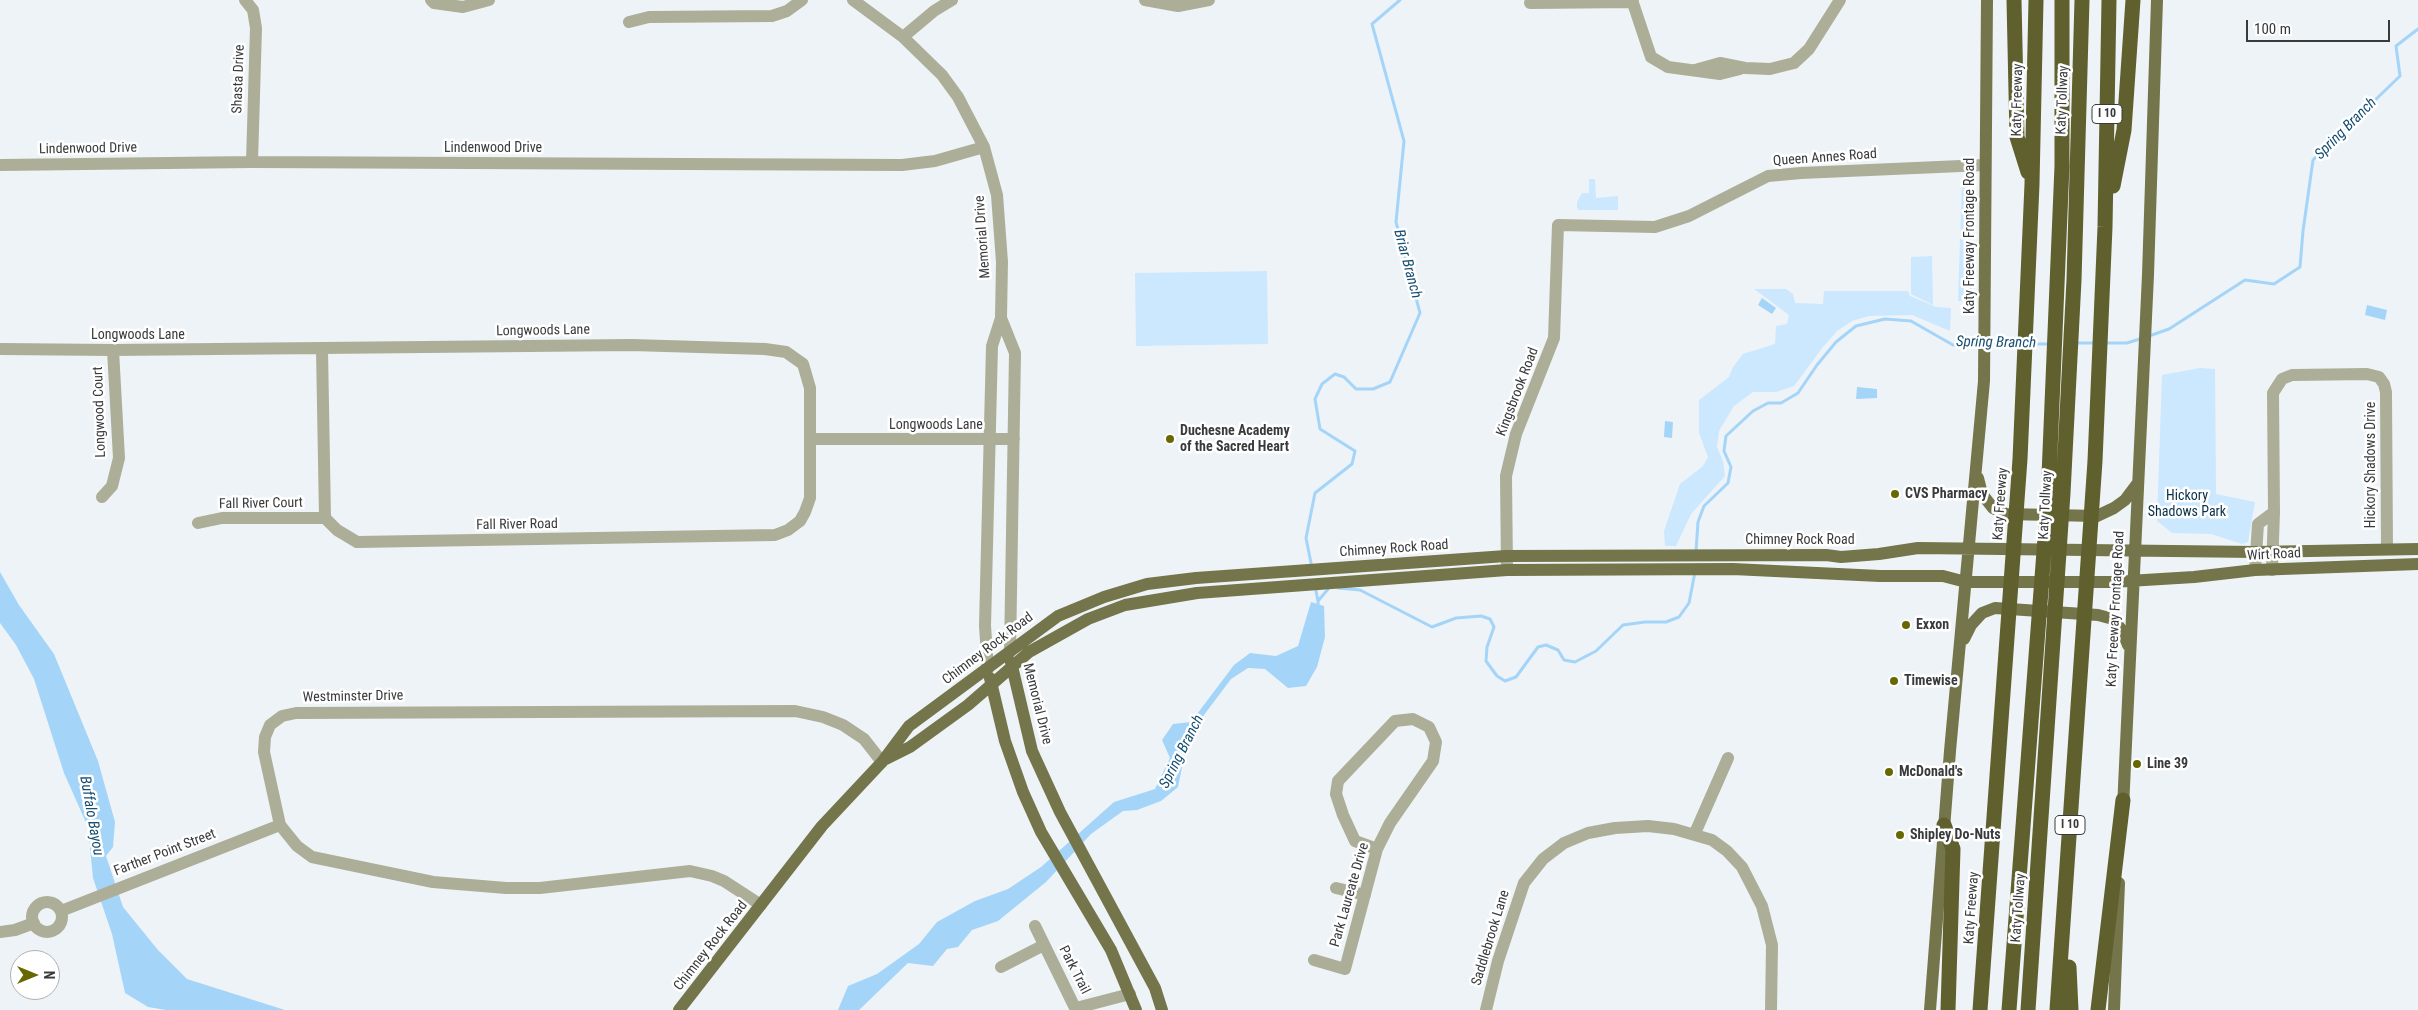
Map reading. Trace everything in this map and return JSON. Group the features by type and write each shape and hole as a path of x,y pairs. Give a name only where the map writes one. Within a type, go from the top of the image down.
{"highway":[{"path":"2014,0 2017,137 2032,184"},
{"name":"Katy Freeway","path":"1980,1010 2020,459 2029,280 2036,0"},
{"name":"Katy Tollway","path":"2062,0 2062,166 2066,280"},
{"name":"Katy Tollway","path":"2028,1010 2082,0"},
{"name":"I 10","path":"2057,1010 2084,641 2103,280 2109,0"},
{"path":"2105,227 2124,130 2133,0"},
{"name":"Katy Tollway","path":"2010,1010 2047,639"},
{"path":"2098,1010 2123,800"},
{"path":"1944,825 1953,849 1948,1010"},
{"path":"2066,897 2070,1010"}],"main road":[{"name":"Katy Freeway Frontage Road","path":"1930,1010 1944,825 1984,381 1986,289 1984,165 1987,0"},
{"name":"Katy Freeway Frontage Road","path":"2114,1010 2132,582 2148,275 2157,0"},
{"path":"1976,471 1982,494 1993,508 2006,514 2096,516 2114,508 2125,500 2137,484"},
{"name":"Chimney Rock Road","path":"679,1010 822,826 882,762 909,726 1058,616 1104,597 1147,584 1196,578 1506,556 1842,556 1879,554 1918,548 1968,550"},
{"name":"Wirt Road","path":"1968,550 2134,549 2271,552 2418,549"},
{"path":"1818,555 1818,572"},
{"name":"Wirt Road","path":"1966,582 2132,582 2255,570 2418,564"},
{"name":"Chimney Rock Road","path":"882,762 910,747 968,705 1029,652 1088,619 1125,606 1197,594 1507,570 1733,569 1880,576 1943,576 1966,582"},
{"path":"1196,578 1197,594"},
{"path":"1960,646 1971,625 1982,613 1995,608 2098,615 2114,619 2123,632 2129,647"},
{"name":"Memorial Drive","path":"1010,652 1011,668 1032,751 1060,812 1155,988 1162,1010"},
{"name":"Memorial Drive","path":"988,669 1005,741 1023,792 1041,832 1111,950 1136,1010"}],"street":[{"name":"Shasta Drive","path":"245,0 253,10 256,28 252,162"},
{"path":"431,0 434,3 463,8 489,0"},
{"path":"629,22 649,17 772,16 787,11 802,0"},
{"name":"Memorial Drive","path":"853,0 903,37 942,75 958,97 984,147 997,195 1002,262 1001,318 992,346 985,626 988,669"},
{"path":"903,37 934,11 952,0"},
{"path":"1145,0 1178,6 1209,0"},
{"path":"1530,3 1632,1 1651,57 1668,67 1720,74 1745,68 1770,69 1794,63 1809,49 1840,0"},
{"name":"Lindenwood Drive","path":"0,165 252,162 902,165 935,161 984,147"},
{"name":"Queen Annes Road","path":"1558,225 1655,227 1689,216 1768,176 1810,172 1984,165"},
{"name":"Kingsbrook Road","path":"1507,570 1506,476 1516,434 1554,338 1558,225"},
{"name":"Memorial Drive","path":"1001,318 1016,353 1010,652"},
{"name":"Longwoods Lane","path":"0,349 322,349 632,345 765,349 786,352 803,364 810,388 811,439 990,441 1014,439"},
{"path":"322,349 325,518"},
{"name":"Longwood Court","path":"102,497 112,486 119,458 113,350"},
{"name":"Hickory Shadows Drive","path":"2272,570 2271,552 2274,512 2273,393 2276,385 2282,379 2292,375 2367,374 2379,377 2384,384 2386,392 2387,549"},
{"name":"Fall River Road","path":"325,518 337,530 357,542 775,534 794,526 805,512 810,498 811,439"},
{"path":"2255,570 2258,524 2274,512"},
{"name":"Fall River Court","path":"198,523 222,518 325,518"},
{"name":"Westminster Drive","path":"761,905 724,881 712,876 690,872 540,888 433,882 312,857 297,846 280,825 264,752 265,736 270,724 282,716 296,713 795,711 823,717 843,725 864,740 882,762"},
{"name":"Park Laureate Drive","path":"1314,960 1345,969 1376,849 1390,823 1433,761 1436,742 1429,727 1414,719 1395,722 1338,781 1336,794 1355,841 1376,849"},
{"path":"1695,833 1728,758"},
{"name":"Farther Point Street","path":"66,908 280,825"},
{"name":"Saddlebrook Lane","path":"1486,1010 1498,961 1524,883 1543,860 1564,843 1588,833 1615,828 1648,826 1695,833 1712,840 1727,851 1742,867 1762,906 1772,945 1771,1010"},
{"path":"1336,888 1364,895"},
{"path":"49,902 66,908 60,924 53,931 44,932 34,923 33,913 39,904 49,902"},
{"path":"0,932 15,930 34,923"},
{"name":"Park Trail","path":"1035,926 1076,1009 1130,994"},
{"name":"Park Trail","path":"1001,967 1044,945"}],"green space":[{"path":"1589,179 1595,179 1596,198 1618,196 1618,210 1579,210 1577,208 1577,202 1582,193 1589,193"},
{"path":"1962,182 1967,182 1973,190 1972,301 1958,301"},
{"path":"1932,256 1933,305 1911,294 1911,257"},
{"path":"1267,271 1268,344 1136,346 1135,273"},
{"path":"1754,289 1786,289 1793,294 1795,303 1823,304 1824,291 1908,291 1910,296 1936,307 1951,308 1950,331 1912,315 1869,316 1852,321 1837,331 1794,386 1776,392 1753,392 1734,406 1719,431 1717,447 1723,461 1725,476 1691,514 1676,546 1665,546 1664,531 1680,484 1703,466 1708,457 1699,433 1699,400 1729,377 1733,367 1743,354 1775,344 1776,326 1787,324 1789,315"},
{"name":"Hickory Shadows Park","path":"2200,368 2215,369 2216,494 2255,502 2248,542 2242,544 2211,534 2172,533 2157,521 2162,375"}],"water":[{"path":"1762,298 1776,308 1772,314 1758,305"},
{"path":"2367,305 2387,310 2385,320 2365,315"},
{"path":"1857,387 1877,389 1877,398 1856,399"},
{"path":"1665,421 1673,422 1672,438 1664,437"},
{"name":"Buffalo Bayou","path":"0,572 19,605 54,654 98,761 115,822 113,847 106,856 123,907 158,950 187,979 285,1010 166,1010 148,1007 125,993 112,934 93,878 88,827 64,773 34,679 16,645 0,623"},
{"path":"1311,602 1324,606 1325,637 1317,667 1306,686 1288,688 1265,669 1248,668 1231,679 1198,723 1184,758 1178,787 1161,801 1137,810 1123,811 1091,834 1046,882 998,921 972,930 958,947 947,949 933,966 908,963 859,1010 838,1010 848,986 877,974 919,944 937,922 975,901 1008,889 1041,867 1114,802 1155,789 1170,758 1162,740 1173,724 1191,722 1234,665 1250,653 1276,656 1298,646"}],"waterway":[{"name":"Briar Branch","path":"1312,568 1306,538 1315,493 1352,464 1355,451 1320,429 1315,399 1322,384 1335,374 1344,377 1356,389 1373,389 1390,382 1420,313 1396,222 1404,141 1372,24 1400,0"},
{"name":"Spring Branch","path":"2149,336 2169,329 2245,280 2274,284 2300,267 2313,160 2400,76 2396,46 2418,29"},
{"name":"Spring Branch","path":"1696,551 1698,522 1704,506 1728,483 1731,467 1724,451 1726,436 1753,411 1768,403 1781,403 1798,393 1836,342 1856,326 1885,319 1911,321 1953,345 1981,344"},
{"name":"Spring Branch","path":"2105,343 2127,343 2143,338"},
{"name":"Spring Branch","path":"2075,343 2096,343"},
{"name":"Spring Branch","path":"1987,344 2021,344"},
{"name":"Spring Branch","path":"2030,344 2051,344"},
{"name":"Spring Branch","path":"1338,588 1360,590 1432,627 1456,618 1481,616 1490,619 1494,627 1487,647 1486,661 1497,676 1505,681 1516,677 1538,647 1546,645 1558,650 1564,660 1575,662 1596,651 1623,625 1666,622 1679,617 1689,603 1695,572"},
{"name":"Briar Branch","path":"1315,586 1318,601"},
{"name":"Spring Branch","path":"1318,607 1318,601 1329,588"}],"place":[{"name":"Duchesne Academy of the Sacred Heart","path":"1170,439"},
{"name":"CVS Pharmacy","path":"1895,494"},
{"name":"Exxon","path":"1906,625"},
{"name":"Timewise","path":"1894,681"},
{"name":"Line 39","path":"2137,764"},
{"name":"McDonald's","path":"1889,772"},
{"name":"Shipley Do-Nuts","path":"1900,835"}]}
